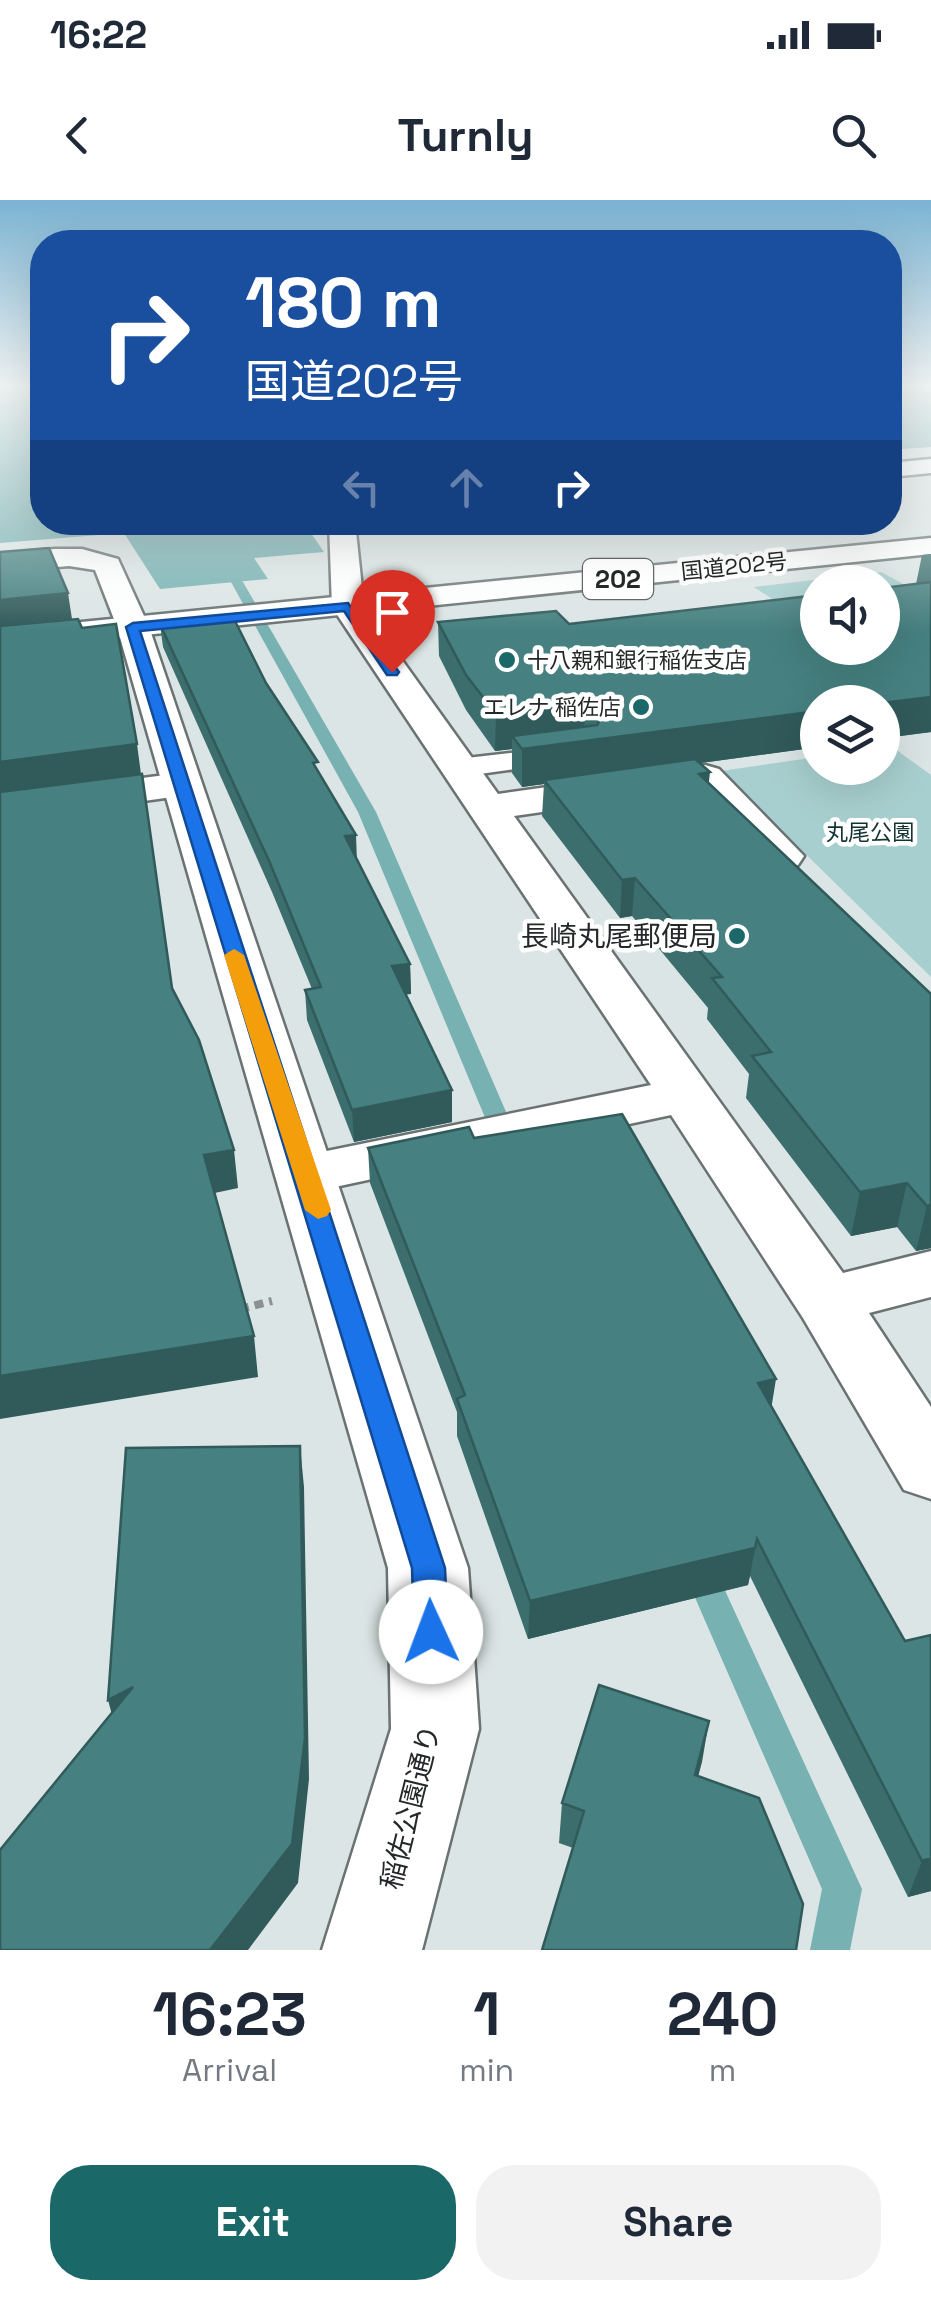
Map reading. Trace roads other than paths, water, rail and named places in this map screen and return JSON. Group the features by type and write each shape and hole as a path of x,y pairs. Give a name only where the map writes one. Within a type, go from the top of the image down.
{"main road":[{"path":"340,535 327,609 487,808 827,1301 931,1469"},
{"name":"国道202号","path":"0,640 931,546"},
{"name":"稲佐公園通り","path":"0,563 94,558 108,564 156,625 180,784 307,1174 428,1568 435,1729 372,1950"},
{"path":"487,808 705,777 811,886"},
{"path":"0,809 180,784"},
{"path":"307,1174 686,1095"},
{"path":"827,1301 931,1274"}],"lane":[{"path":"458,768 584,752"}],"waterway":[{"path":"237,582 367,812 508,1144"},
{"path":"699,1570 842,1889 830,1950"}],"place":[{"name":"十八親和銀行稲佐支店","path":"507,660"},
{"name":"エレナ 稲佐店","path":"641,707"},
{"name":"長崎丸尾郵便局","path":"737,936"}],"park label":[{"name":"丸尾公園","path":"870,832"}]}
